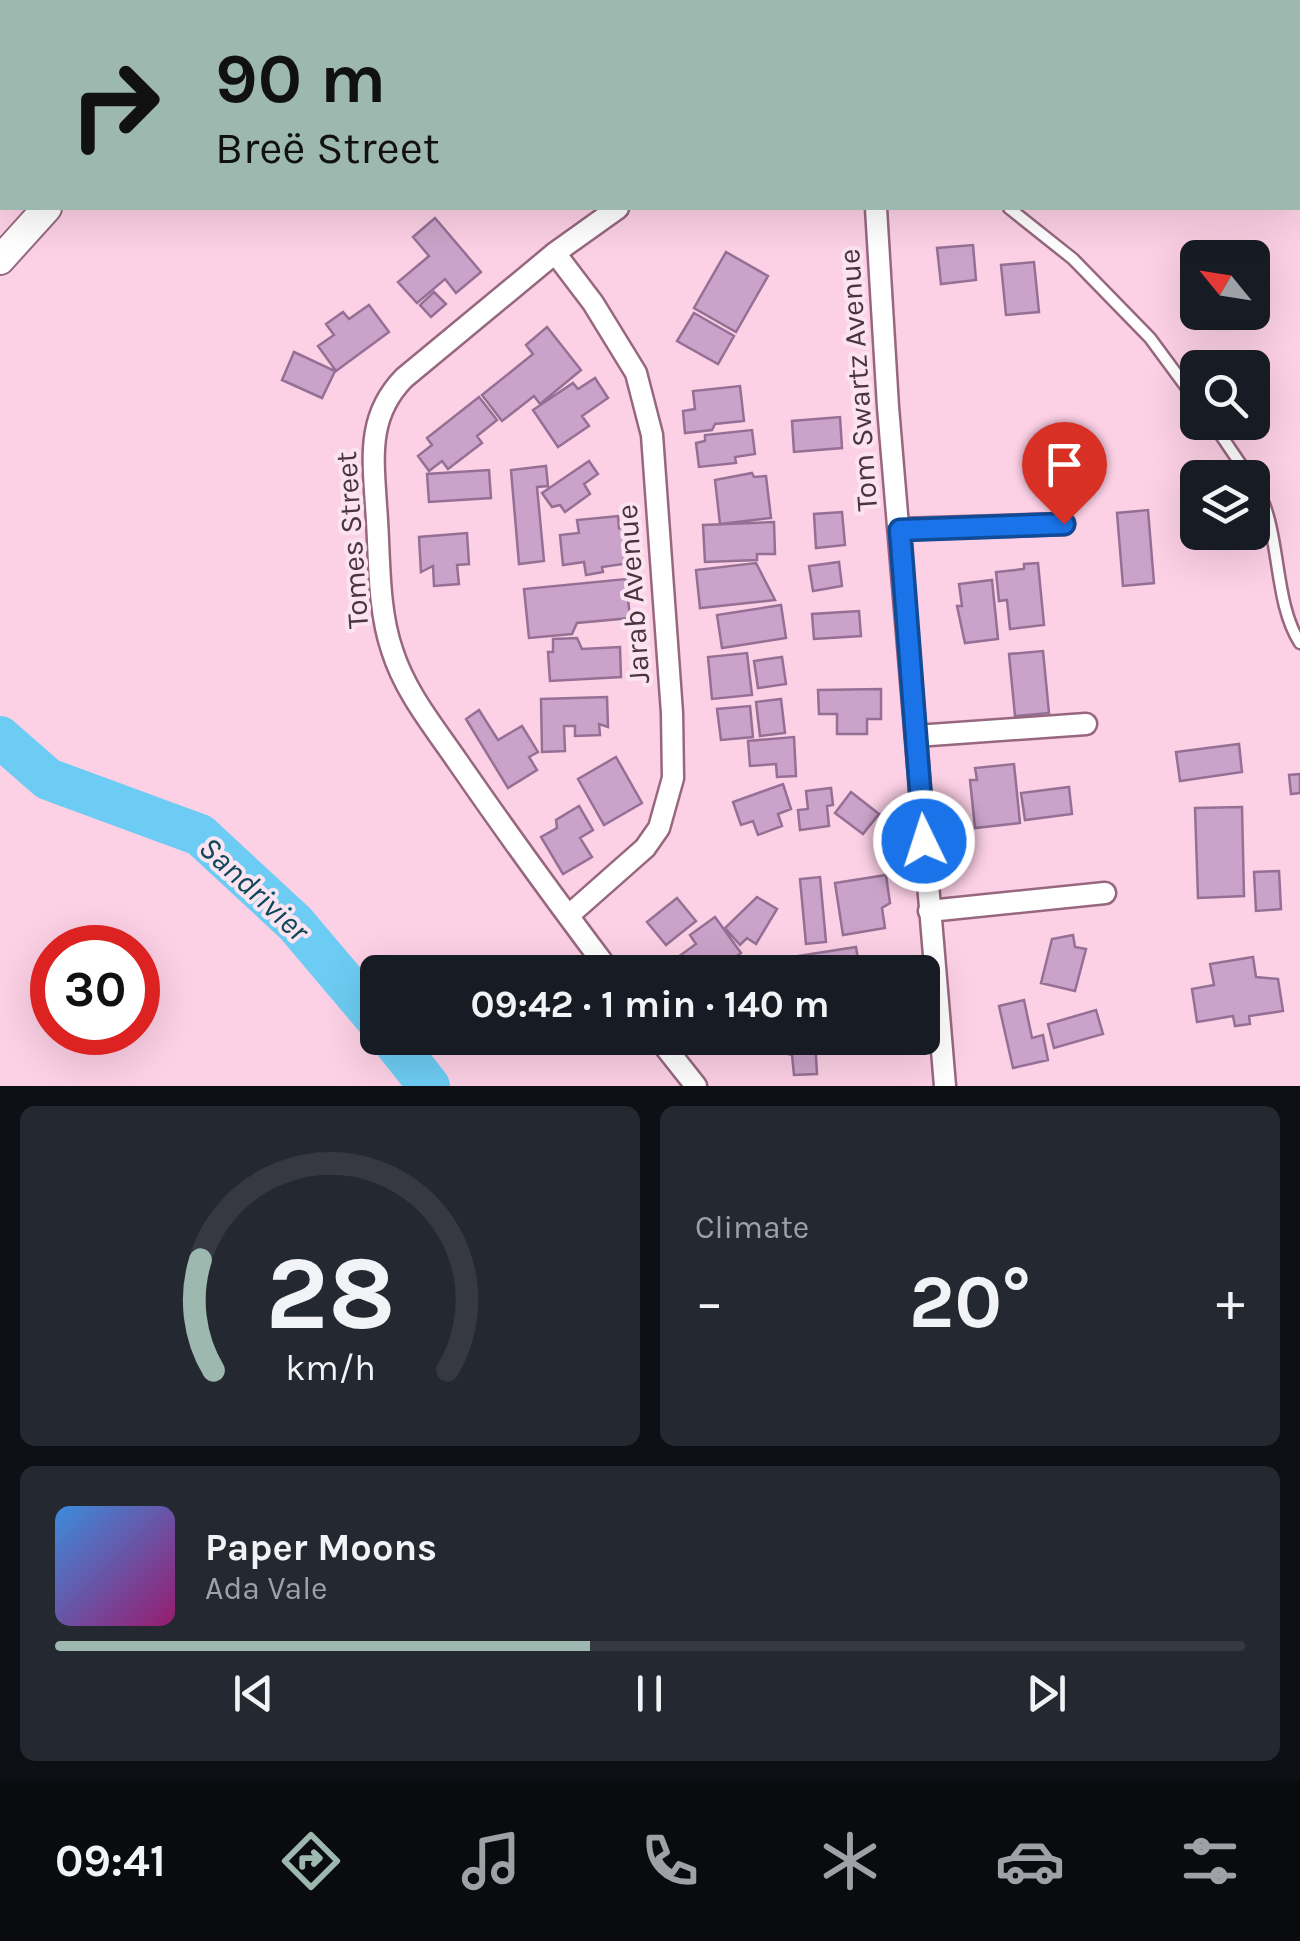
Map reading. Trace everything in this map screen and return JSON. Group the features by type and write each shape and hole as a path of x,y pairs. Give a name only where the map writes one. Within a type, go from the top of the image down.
{"main road":[{"path":"0,260 45,210"}],"street":[{"name":"Tomes Street","path":"597,955 417,702 392,650 384,618 373,457 375,434 388,393 555,253 615,210"},
{"name":"Tom Swartz Avenue","path":"876,210 888,406 945,1086"},
{"name":"Jarab Avenue","path":"555,253 610,330 636,373 643,394 652,435 672,714 672,778 659,828 646,848 568,916"},
{"path":"900,530 1064,524"},
{"path":"916,736 1086,724"},
{"path":"929,910 1105,894"},
{"path":"671,1055 696,1086"}],"lane":[{"path":"1012,210 1073,258 1150,338 1180,379"},
{"path":"1270,534 1288,625 1300,644"}],"building":[{"path":"435,218 481,272 456,293 445,279 417,303 398,282 429,256 413,237"},
{"path":"973,245 976,280 941,284 937,248"},
{"path":"726,252 768,276 736,332 694,308"},
{"path":"1034,262 1039,312 1006,315 1001,265"},
{"path":"434,292 446,304 431,317 420,305"},
{"path":"369,305 389,332 336,371 318,346 334,335 326,324 343,312 349,319"},
{"path":"694,313 734,336 718,364 677,341"},
{"path":"547,327 581,370 540,404 534,396 502,421 482,395 533,354 526,345"},
{"path":"294,352 335,371 322,398 282,380"},
{"path":"595,378 608,398 582,416 589,426 558,447 533,410 573,383 578,389"},
{"path":"740,386 744,421 685,433 683,411 695,409 693,391"},
{"path":"479,397 497,420 477,436 482,443 448,469 442,461 429,471 418,456 432,445 427,438"},
{"path":"840,417 842,448 794,452 792,421"},
{"path":"752,430 755,454 735,457 736,463 699,467 696,443 705,441 705,435"},
{"path":"589,461 598,474 584,484 590,494 565,512 560,505 552,507 542,493"},
{"path":"546,466 548,486 537,487 544,561 519,564 511,470"},
{"path":"489,470 491,498 429,502 427,474"},
{"path":"752,473 754,477 766,476 771,518 720,524 715,480"},
{"path":"1148,510 1154,583 1123,586 1117,513"},
{"path":"842,512 845,545 816,548 814,514"},
{"path":"618,516 619,528 626,527 630,563 602,567 603,572 586,575 584,562 563,565 560,535 579,533 577,520"},
{"path":"774,522 775,554 757,554 757,560 705,562 703,525"},
{"path":"467,533 469,564 457,565 459,584 434,586 433,566 421,572 419,537"},
{"path":"839,562 842,586 813,591 809,566"},
{"path":"756,563 775,600 700,608 696,570"},
{"path":"1038,563 1044,625 1010,629 1007,600 999,601 996,572"},
{"path":"626,579 630,618 577,623 572,634 529,638 524,589"},
{"path":"992,580 998,639 965,643 957,606 962,606 959,584"},
{"path":"781,605 786,638 722,648 717,615"},
{"path":"859,611 861,636 814,639 812,614"},
{"path":"577,638 582,649 620,647 621,677 550,681 548,652 553,652 553,639"},
{"path":"1043,651 1049,713 1015,716 1009,654"},
{"path":"747,653 752,695 712,699 708,657"},
{"path":"782,657 786,684 758,688 754,661"},
{"path":"881,689 881,719 867,719 867,734 837,734 837,714 819,714 818,690"},
{"path":"607,697 608,727 599,724 600,735 575,736 575,726 564,726 565,751 542,752 541,699"},
{"path":"781,699 785,733 760,736 756,702"},
{"path":"750,706 753,737 721,740 717,709"},
{"path":"479,710 498,740 522,726 538,752 529,757 537,770 508,788 466,719"},
{"path":"794,737 796,776 777,777 776,764 750,766 748,741"},
{"path":"1239,744 1242,772 1180,781 1176,752"},
{"path":"616,757 642,803 604,825 578,779"},
{"path":"1014,764 1020,823 975,828 970,780 977,780 975,768"},
{"path":"1300,774 1300,793 1291,794 1289,775"},
{"path":"783,784 791,809 778,814 782,826 758,835 753,821 741,825 733,802"},
{"path":"1069,787 1072,814 1025,820 1021,793"},
{"path":"831,788 833,805 827,806 829,826 800,830 798,810 808,809 806,791"},
{"path":"851,792 879,814 863,834 835,813"},
{"path":"579,806 593,830 580,838 592,857 563,874 541,837 557,828 556,820"},
{"path":"1242,807 1244,896 1198,898 1195,808"},
{"path":"1279,871 1281,909 1256,911 1254,872"},
{"path":"886,875 890,903 882,908 885,928 843,935 835,883"},
{"path":"820,877 826,942 806,944 800,879"},
{"path":"757,897 777,909 756,944 747,938 740,945 725,928"},
{"path":"677,898 696,921 666,945 647,922"},
{"path":"715,917 741,953 681,955 696,944 690,935"},
{"path":"1073,935 1075,947 1086,949 1075,991 1041,983 1052,939"},
{"path":"856,947 857,955 804,955"},
{"path":"1253,957 1256,977 1278,979 1283,1011 1249,1016 1250,1024 1235,1026 1233,1016 1197,1022 1192,989 1214,985 1210,964"},
{"path":"1024,1000 1032,1038 1043,1035 1048,1060 1013,1068 999,1006"},
{"path":"1096,1010 1103,1034 1054,1048 1048,1024"},
{"path":"792,1055 816,1055 817,1074 794,1075"}],"waterway":[{"name":"Sandrivier","path":"0,737 48,779 200,835 295,923 360,1000"},
{"name":"Sandrivier","path":"404,1055 429,1086"}],"route":[{"path":"924,841 900,530 1064,524"}]}
